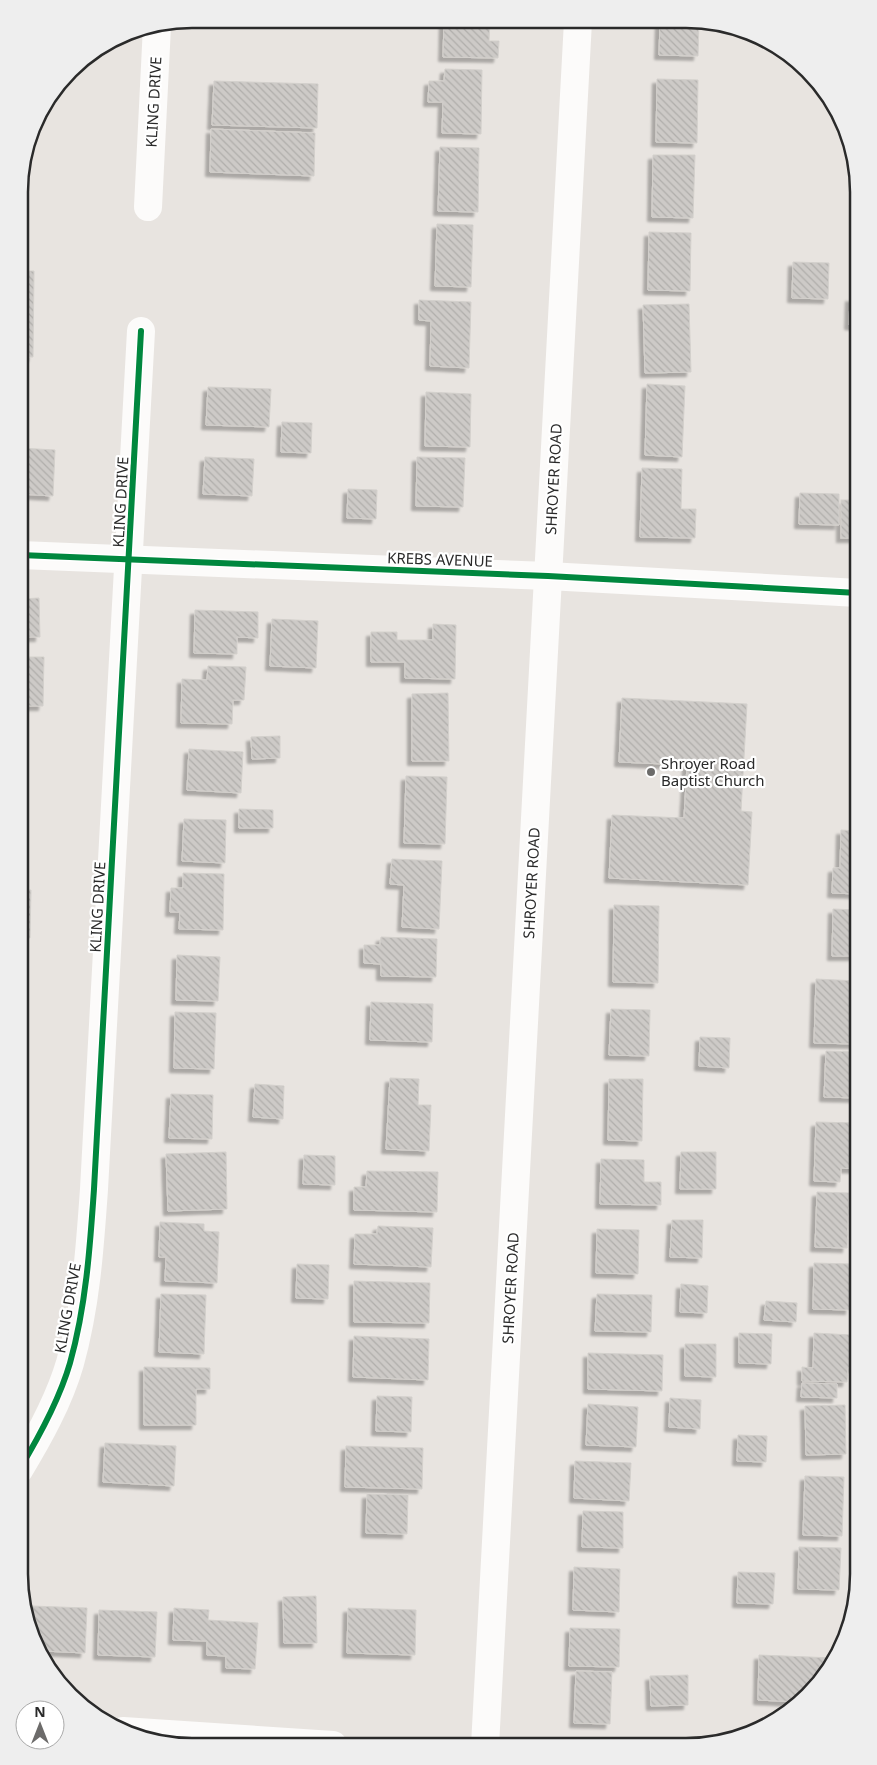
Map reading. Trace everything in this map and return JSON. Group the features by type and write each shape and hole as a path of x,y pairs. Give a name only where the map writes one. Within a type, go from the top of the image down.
{"street":[{"name":"SHROYER ROAD","path":"485,1738 578,28"},
{"name":"KLING DRIVE","path":"148,207 157,32"},
{"name":"KLING DRIVE","path":"28,1453 50,1413 70,1364 87,1284 94,1189 141,331"},
{"name":"KREBS AVENUE","path":"28,555 548,576 850,593"},
{"path":"155,1733 228,1738"}],"building":[{"path":"444,28 490,28 489,41 499,41 498,58 443,57"},
{"path":"660,28 699,29 698,56 659,55"},
{"path":"445,69 482,70 481,134 442,133 443,102 428,102 429,81 444,81"},
{"path":"657,79 698,80 697,143 656,142"},
{"path":"214,81 318,84 317,128 212,125"},
{"path":"211,129 315,133 314,176 210,172"},
{"path":"440,147 479,148 478,212 438,211"},
{"path":"653,155 695,155 693,218 652,217"},
{"path":"437,224 473,225 471,287 435,286"},
{"path":"649,232 691,233 690,291 648,290"},
{"path":"793,262 829,263 828,299 792,298"},
{"path":"28,271 34,271 33,357 28,357"},
{"path":"419,300 471,302 469,368 430,366 431,321 419,320"},
{"path":"689,304 691,372 645,373 643,305"},
{"path":"647,384 685,386 682,457 645,455"},
{"path":"208,387 271,389 269,427 206,425"},
{"path":"426,392 471,394 470,447 425,446"},
{"path":"282,422 312,423 311,453 281,452"},
{"path":"28,448 55,450 53,496 28,494"},
{"path":"205,457 254,459 252,496 203,494"},
{"path":"417,457 465,458 463,507 416,506"},
{"path":"642,468 682,469 681,509 696,509 695,538 640,537"},
{"path":"348,489 377,490 376,519 347,518"},
{"path":"800,493 839,494 839,525 799,524"},
{"path":"841,500 850,500 850,538 841,538"},
{"path":"39,598 40,637 28,637 28,599"},
{"path":"195,610 258,612 258,638 237,637 237,654 194,653"},
{"path":"272,619 318,621 316,668 270,666"},
{"path":"433,624 456,625 455,679 405,678 405,662 371,662 371,632 397,632 397,640 433,640"},
{"path":"28,657 44,657 43,706 28,706"},
{"path":"208,666 246,667 244,700 233,700 232,724 181,723 182,679 207,680"},
{"path":"448,693 449,761 412,761 412,694"},
{"path":"622,698 747,704 741,811 752,812 748,885 609,878 612,815 684,818 687,765 619,762"},
{"path":"280,736 280,758 252,759 251,737"},
{"path":"189,749 243,752 241,793 187,790"},
{"path":"406,776 447,777 445,844 404,843"},
{"path":"239,809 273,810 273,828 239,828"},
{"path":"184,819 226,820 225,863 182,861"},
{"path":"841,830 850,831 849,894 832,893 833,868 840,868"},
{"path":"392,859 442,861 439,929 402,927 404,885 390,884"},
{"path":"183,873 224,874 223,930 179,929 180,912 170,912 171,888 183,888"},
{"path":"28,890 31,890 30,938 28,938"},
{"path":"614,905 659,906 658,983 613,982"},
{"path":"833,909 849,910 849,956 832,956"},
{"path":"381,937 437,939 436,977 381,976 381,964 364,963 364,945 380,945"},
{"path":"177,955 220,957 218,1001 176,1000"},
{"path":"816,979 849,981 849,1044 814,1043"},
{"path":"371,1002 433,1004 432,1042 370,1040"},
{"path":"611,1009 650,1010 649,1056 609,1055"},
{"path":"175,1012 216,1013 214,1069 174,1068"},
{"path":"700,1037 730,1038 729,1068 699,1066"},
{"path":"826,1051 849,1052 849,1098 824,1097"},
{"path":"390,1078 419,1079 418,1105 431,1105 429,1151 386,1149"},
{"path":"609,1079 643,1079 642,1141 608,1140"},
{"path":"255,1084 284,1086 283,1119 253,1117"},
{"path":"171,1094 213,1095 212,1139 169,1138"},
{"path":"816,1122 849,1123 849,1168 841,1168 840,1182 814,1181"},
{"path":"226,1152 227,1209 168,1211 166,1154"},
{"path":"681,1152 716,1152 716,1189 680,1189"},
{"path":"304,1155 335,1156 335,1185 303,1184"},
{"path":"601,1159 644,1160 644,1182 661,1182 661,1205 600,1204"},
{"path":"367,1171 438,1172 437,1212 354,1210 354,1187 366,1187"},
{"path":"817,1192 849,1193 847,1248 815,1247"},
{"path":"672,1220 703,1220 702,1258 670,1257"},
{"path":"160,1222 204,1224 204,1231 219,1232 217,1283 165,1281 166,1257 159,1257"},
{"path":"378,1226 433,1228 431,1267 354,1264 355,1234 377,1234"},
{"path":"597,1229 639,1230 638,1274 596,1273"},
{"path":"814,1263 849,1264 849,1310 813,1309"},
{"path":"297,1264 329,1265 328,1299 296,1298"},
{"path":"354,1281 430,1283 429,1323 354,1322"},
{"path":"681,1284 708,1286 707,1313 680,1312"},
{"path":"161,1294 206,1295 204,1354 159,1352"},
{"path":"597,1294 652,1295 651,1332 595,1331"},
{"path":"766,1301 797,1303 796,1322 764,1320"},
{"path":"739,1333 772,1334 771,1364 739,1363"},
{"path":"814,1333 849,1335 849,1368 847,1382 802,1381 802,1367 813,1368"},
{"path":"354,1336 429,1339 428,1380 353,1377"},
{"path":"685,1344 716,1344 716,1377 685,1376"},
{"path":"588,1353 663,1355 662,1391 588,1389"},
{"path":"144,1367 210,1368 210,1389 196,1389 196,1425 144,1425"},
{"path":"802,1383 837,1384 837,1398 801,1397"},
{"path":"377,1396 412,1397 411,1432 376,1431"},
{"path":"670,1398 701,1400 700,1429 669,1427"},
{"path":"588,1404 638,1407 636,1447 586,1445"},
{"path":"845,1405 846,1454 806,1455 805,1406"},
{"path":"738,1435 767,1436 766,1462 737,1461"},
{"path":"105,1443 176,1446 174,1486 103,1482"},
{"path":"346,1446 423,1448 422,1489 345,1487"},
{"path":"575,1461 631,1463 629,1501 574,1498"},
{"path":"805,1476 844,1477 842,1536 803,1535"},
{"path":"367,1494 408,1495 407,1534 366,1533"},
{"path":"583,1511 623,1512 623,1548 582,1547"},
{"path":"799,1547 841,1548 839,1590 798,1589"},
{"path":"574,1567 620,1569 619,1612 573,1610"},
{"path":"738,1572 775,1573 773,1604 737,1603"},
{"path":"316,1596 317,1643 284,1643 283,1597"},
{"path":"32,1606 87,1608 85,1653 47,1651 36,1626"},
{"path":"174,1608 209,1610 208,1620 258,1623 255,1669 226,1668 226,1656 207,1655 207,1641 173,1640"},
{"path":"348,1608 416,1610 415,1655 347,1653"},
{"path":"99,1610 157,1612 155,1657 98,1655"},
{"path":"570,1628 620,1629 619,1667 569,1666"},
{"path":"759,1655 825,1658 816,1673 788,1701 758,1700"},
{"path":"576,1671 612,1672 610,1724 574,1723"},
{"path":"688,1675 688,1705 651,1706 650,1676"}],"cycle path":[{"path":"28,1455 48,1418 70,1363 84,1298 89,1255 141,331"},
{"path":"28,555 548,576 850,593"}],"place":[{"name":"Shroyer Road Baptist Church","path":"651,772"}]}
